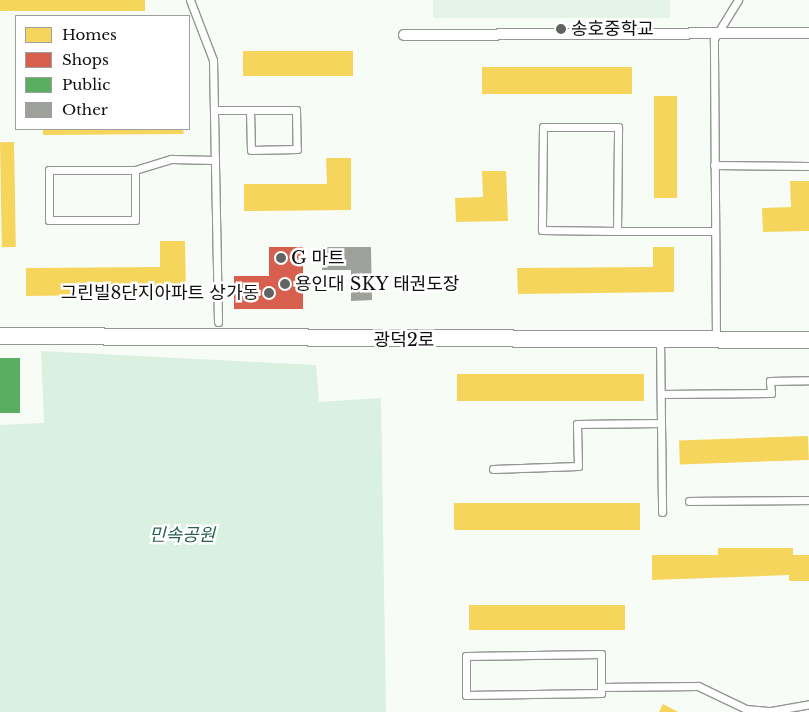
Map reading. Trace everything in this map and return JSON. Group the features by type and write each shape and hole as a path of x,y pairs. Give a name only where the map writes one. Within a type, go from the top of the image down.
{"street":[{"path":"404,36 809,32"},
{"name":"광덕2로","path":"0,336 809,340"}],"lane":[{"path":"190,0 213,60 218,322"},
{"path":"716,340 714,165 716,34 738,0"},
{"path":"214,110 250,110 296,110 297,149 251,150 250,110"},
{"path":"617,230 618,127 542,127 542,230 715,231"},
{"path":"135,170 135,220 49,220 49,170 135,170 171,159 215,160"},
{"path":"714,165 809,166"},
{"path":"660,340 662,512"},
{"path":"661,394 771,393 770,381 809,380"},
{"path":"493,469 578,466 577,424 661,423"},
{"path":"689,501 809,500"},
{"path":"601,654 601,686 601,694 466,696 466,656 601,654"},
{"path":"601,686 698,686 746,709 771,711 809,704"}],"green space":[{"path":"433,0 670,0 670,18 433,18"},
{"name":"민속공원","path":"41,351 316,365 319,402 381,398 386,712 0,712 0,425 44,423"}],"building: Homes":[{"path":"0,0 145,0 145,11 0,11"},
{"path":"243,51 353,51 353,76 243,76"},
{"path":"482,67 632,67 632,94 482,94"},
{"path":"654,96 677,96 677,198 654,198"},
{"path":"43,130 183,130 184,134 43,135"},
{"path":"0,142 14,142 16,247 2,247"},
{"path":"326,158 351,158 351,210 244,211 244,184 327,184"},
{"path":"482,171 506,171 508,221 456,222 455,198 483,197"},
{"path":"790,181 809,181 809,231 763,232 762,208 791,207"},
{"path":"160,241 185,241 186,294 26,296 26,268 160,267"},
{"path":"653,247 674,247 674,292 518,294 517,268 653,267"},
{"path":"457,374 644,374 644,401 457,401"},
{"path":"808,436 809,460 680,464 679,441"},
{"path":"454,503 640,503 640,530 454,530"},
{"path":"718,548 793,548 793,555 809,555 809,581 789,581 789,575 652,580 652,555 718,555"},
{"path":"469,605 625,605 625,630 469,630"},
{"path":"663,704 678,712 659,712"}],"building: Shops":[{"name":"그린빌8단지아파트 상가동","path":"269,247 303,247 303,309 234,309 234,276 269,276"}],"building: Public":[{"path":"0,358 20,358 20,413 0,413"}],"building: Other":[{"path":"321,247 371,247 372,300 351,301 351,270 322,270"}],"place":[{"name":"송호중학교","path":"561,29"},
{"name":"G 마트","path":"281,258"},
{"name":"용인대 SKY 태권도장","path":"285,284"},
{"name":"그린빌8단지아파트 상가동","path":"269,293"}]}
